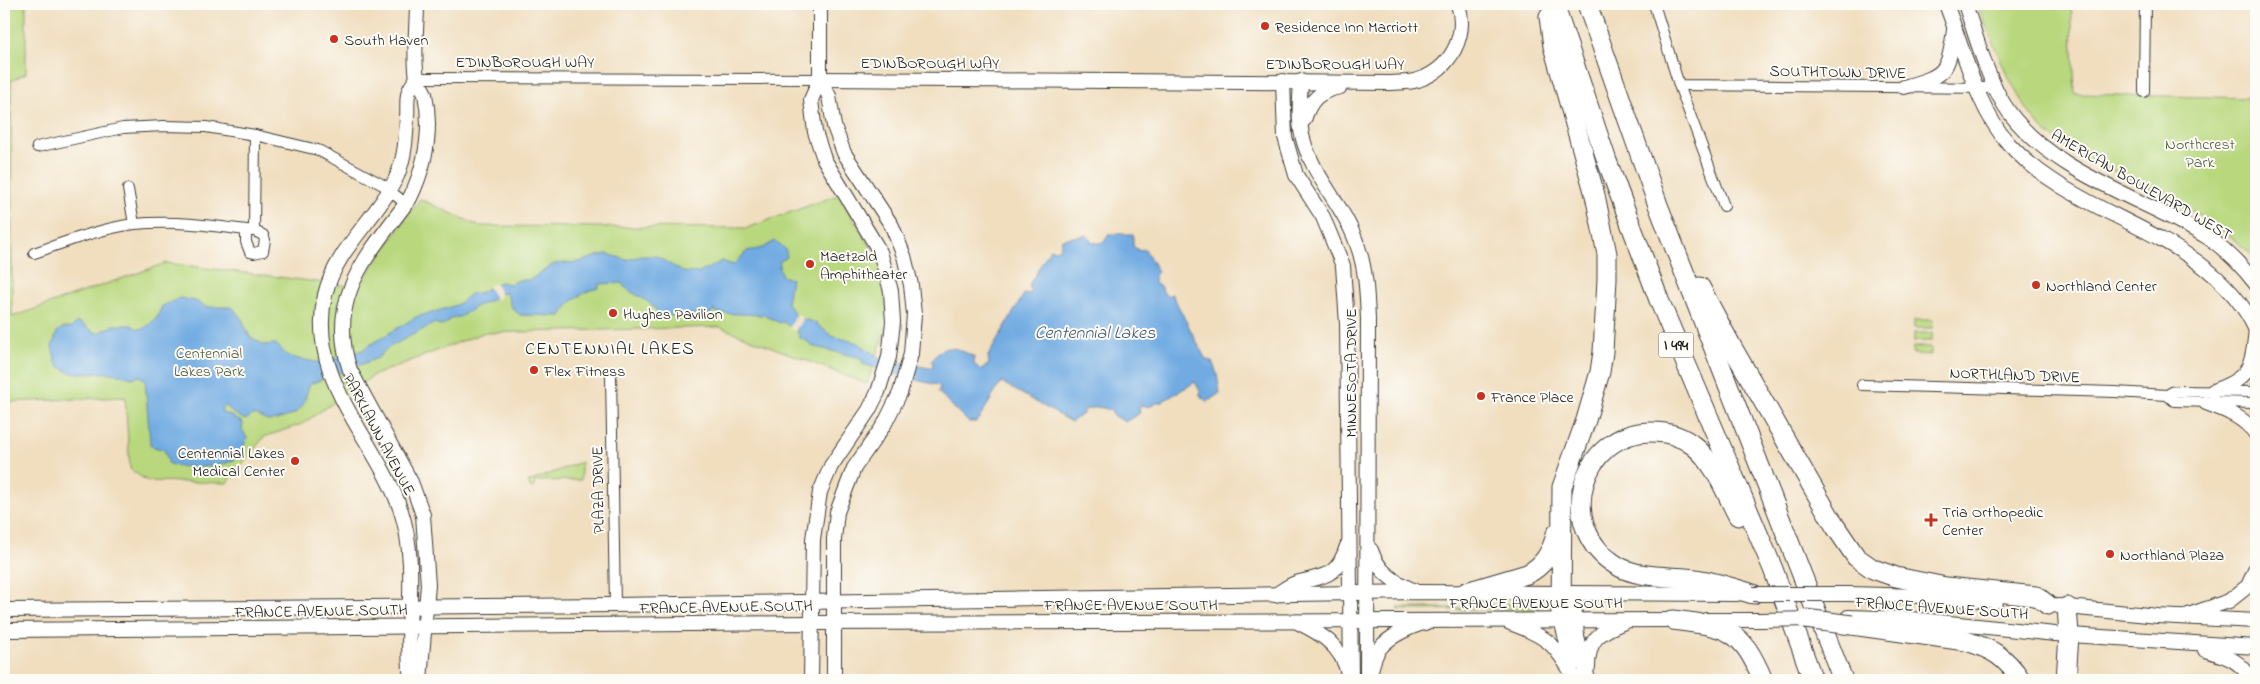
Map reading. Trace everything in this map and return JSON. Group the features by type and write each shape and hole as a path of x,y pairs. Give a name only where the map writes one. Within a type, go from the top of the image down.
{"highway":[{"path":"1546,4 1553,46 1595,195 1607,254 1608,279 1600,372 1586,420 1562,487 1568,619"},
{"name":"I 494","path":"1554,4 1607,162 1655,292 1752,518 1813,680"},
{"name":"I 494","path":"1587,4 1658,205 1732,398 1786,528 1843,680"},
{"path":"1658,205 1732,347 1840,533 1856,556 1872,569 1896,578 1946,587 2036,596 2048,605"},
{"path":"1753,594 1702,580 1629,571 1608,559 1593,544 1582,515 1582,494 1586,476 1604,449 1614,441 1632,434 1659,432 1684,438 1705,456 1715,470 1751,539 1805,659"},
{"path":"1466,592 1529,574 1540,567 1546,559 1554,540 1562,508"},
{"path":"2066,680 2069,635 2067,606"},
{"path":"1806,619 1850,621 1966,641 1983,646 2003,658 2020,680"},
{"path":"1674,620 1709,625 1734,635 1750,651 1763,680"},
{"path":"1823,629 1847,666 1853,680"}],"main road":[{"name":"PARKLAWN AVENUE","path":"417,4 417,78 424,92 427,144 419,179 406,204 354,278 344,309 344,350 350,370 411,482 423,514 427,556 420,680"},
{"path":"811,680 814,523 822,484 831,466 869,410 878,392 890,351 893,307 889,281 880,252 869,229 835,178 817,140 811,100 820,79 820,4"},
{"name":"EDINBOROUGH WAY","path":"820,79 1301,81 1361,83 1418,80 1440,68 1453,53 1460,37 1462,17 1458,4"},
{"path":"1946,4 1987,112 2009,144 2039,172 2196,259 2221,280 2237,299 2256,330 2253,359 2243,376 2209,397 2249,424 2256,434"},
{"name":"AMERICAN BOULEVARD WEST","path":"1965,4 1996,88 2009,112 2040,145 2063,162 2208,238 2230,255 2256,284"},
{"path":"1904,87 1933,79 1945,70 1951,54 1955,27"},
{"name":"PARKLAWN AVENUE","path":"411,680 408,657 409,552 401,511 380,467 331,378 324,354 322,332 325,294 336,266 344,251 390,191 402,162 406,134 408,92 417,78"},
{"path":"820,79 829,96 834,126 844,153 892,226 904,256 913,298 914,331 911,354 898,399 879,433 854,468 841,497 835,529 834,680"},
{"name":"MINNESOTA DRIVE","path":"1283,81 1285,137 1296,175 1323,217 1343,266 1347,324 1351,533 1350,680"},
{"name":"MINNESOTA DRIVE","path":"1301,81 1300,114 1302,131 1310,156 1342,210 1357,243 1365,272 1368,319 1368,680"},
{"path":"1302,131 1309,106 1325,90 1361,83"},
{"path":"1274,595 1294,583 1329,575 1338,567 1344,557 1351,533"},
{"path":"1368,539 1376,564 1390,578 1418,592"},
{"path":"2184,617 2229,601 2248,586 2256,568"},
{"name":"FRANCE AVENUE SOUTH","path":"4,610 615,605 1466,592 1920,596 2256,621"},
{"path":"1368,680 1380,648 1396,636 1418,625 1442,619"},
{"path":"1500,619 1536,632 1547,639 1562,655 1576,680"},
{"path":"1568,619 1588,680"},
{"path":"1568,619 1576,680"},
{"name":"FRANCE AVENUE SOUTH","path":"4,630 834,622 1806,619"},
{"name":"FRANCE AVENUE SOUTH","path":"1850,621 1911,619 2069,635 2256,647"},
{"path":"1294,620 1316,631 1335,645 1346,666 1350,680"},
{"path":"1588,680 1590,649 1598,634 1629,620"},
{"path":"2180,643 2235,660 2242,666 2251,680"}],"street":[{"path":"1654,4 1679,85 1724,206"},
{"path":"2144,92 2145,4"},
{"name":"EDINBOROUGH WAY","path":"417,78 820,79"},
{"name":"SOUTHTOWN DRIVE","path":"1679,85 1996,88"},
{"path":"37,147 118,129 206,127 255,135 318,150 390,191 406,204"},
{"path":"34,253 78,238 134,224 191,223 250,231 255,135"},
{"path":"128,189 134,224"},
{"name":"PLAZA DRIVE","path":"610,375 615,605"},
{"name":"NORTHLAND DRIVE","path":"1862,385 2115,392 2167,395 2174,401 2256,392"},
{"name":"NORTHLAND DRIVE","path":"2209,397 2256,403"}],"green space":[{"name":"Centennial Lakes Park","path":"4,4 26,4 26,73 11,81 12,317 166,263 358,287 420,199 479,226 747,228 838,195 882,265 888,323 867,384 720,327 483,333 374,375 302,424 264,437 227,483 147,481 130,469 125,397 7,402 4,355"},
{"name":"Northcrest Park","path":"1977,4 2071,4 2075,94 2256,98 2256,259 2223,231 2189,209 2073,150 2044,131 2027,109 2010,81"},
{"path":"1914,320 1933,320 1932,328 1914,328"},
{"path":"1914,333 1932,333 1932,341 1914,341"},
{"path":"1913,347 1931,347 1931,355 1913,354"},
{"path":"581,462 581,480 535,481 534,488 530,487 528,482"},
{"path":"1523,602 1539,606 1540,609 1399,610 1398,608 1468,608"}],"water":[{"name":"Centennial Lakes","path":"1108,234 1133,234 1133,246 1138,250 1145,249 1158,272 1155,275 1155,284 1160,286 1166,296 1172,294 1206,360 1212,361 1217,374 1220,393 1207,402 1199,394 1201,393 1195,382 1160,403 1149,407 1142,405 1139,409 1140,413 1125,422 1112,414 1112,410 1098,407 1084,410 1083,414 1071,422 1001,382 979,419 976,422 968,422 938,392 940,387 938,385 863,364 861,358 811,346 807,341 800,338 797,330 783,322 780,323 763,315 717,313 714,309 711,314 660,316 650,304 625,288 621,283 599,284 599,288 587,292 572,301 561,316 520,315 511,307 507,293 499,294 460,317 452,318 441,326 435,323 386,349 378,358 310,384 305,401 300,409 289,416 277,420 268,421 253,415 245,420 230,411 227,406 224,407 221,409 223,414 228,414 243,423 242,429 247,438 239,456 216,466 185,467 169,464 164,450 151,446 145,379 139,376 132,378 112,373 70,373 57,365 52,347 57,332 63,328 71,328 77,322 98,333 115,325 131,325 138,329 145,328 157,318 162,306 180,298 196,301 206,307 232,307 242,319 249,336 264,345 276,344 287,355 317,362 360,351 416,317 451,307 460,303 470,294 479,293 500,282 510,284 519,280 530,280 554,264 579,262 608,254 627,260 641,256 656,256 683,272 699,273 722,261 733,265 747,251 763,248 775,241 786,251 787,257 780,261 779,268 782,276 791,279 787,303 796,317 814,322 832,336 858,343 880,358 929,368 933,366 932,360 941,350 951,348 974,357 974,364 981,370 989,364 988,356 1024,294 1031,292 1029,285 1050,249 1056,250 1060,247 1062,239 1087,235 1091,242 1099,243 1106,240"}],"pier":[{"path":"495,283 501,295 496,300 488,286"},
{"path":"797,314 803,318 795,331 789,328"}],"place":[{"name":"Residence Inn Marriott","path":"1265,26"},
{"name":"South Haven","path":"334,39"},
{"name":"Maetzold Amphitheater","path":"810,264"},
{"name":"Northland Center","path":"2036,285"},
{"name":"Hughes Pavilion","path":"613,313"},
{"name":"Flex Fitness","path":"534,370"},
{"name":"France Place","path":"1481,396"},
{"name":"Centennial Lakes Medical Center","path":"295,461"},
{"name":"Tria Orthopedic Center","path":"1931,520"},
{"name":"Northland Plaza","path":"2110,554"}],"district":[{"name":"CENTENNIAL LAKES","path":"610,348"}]}
